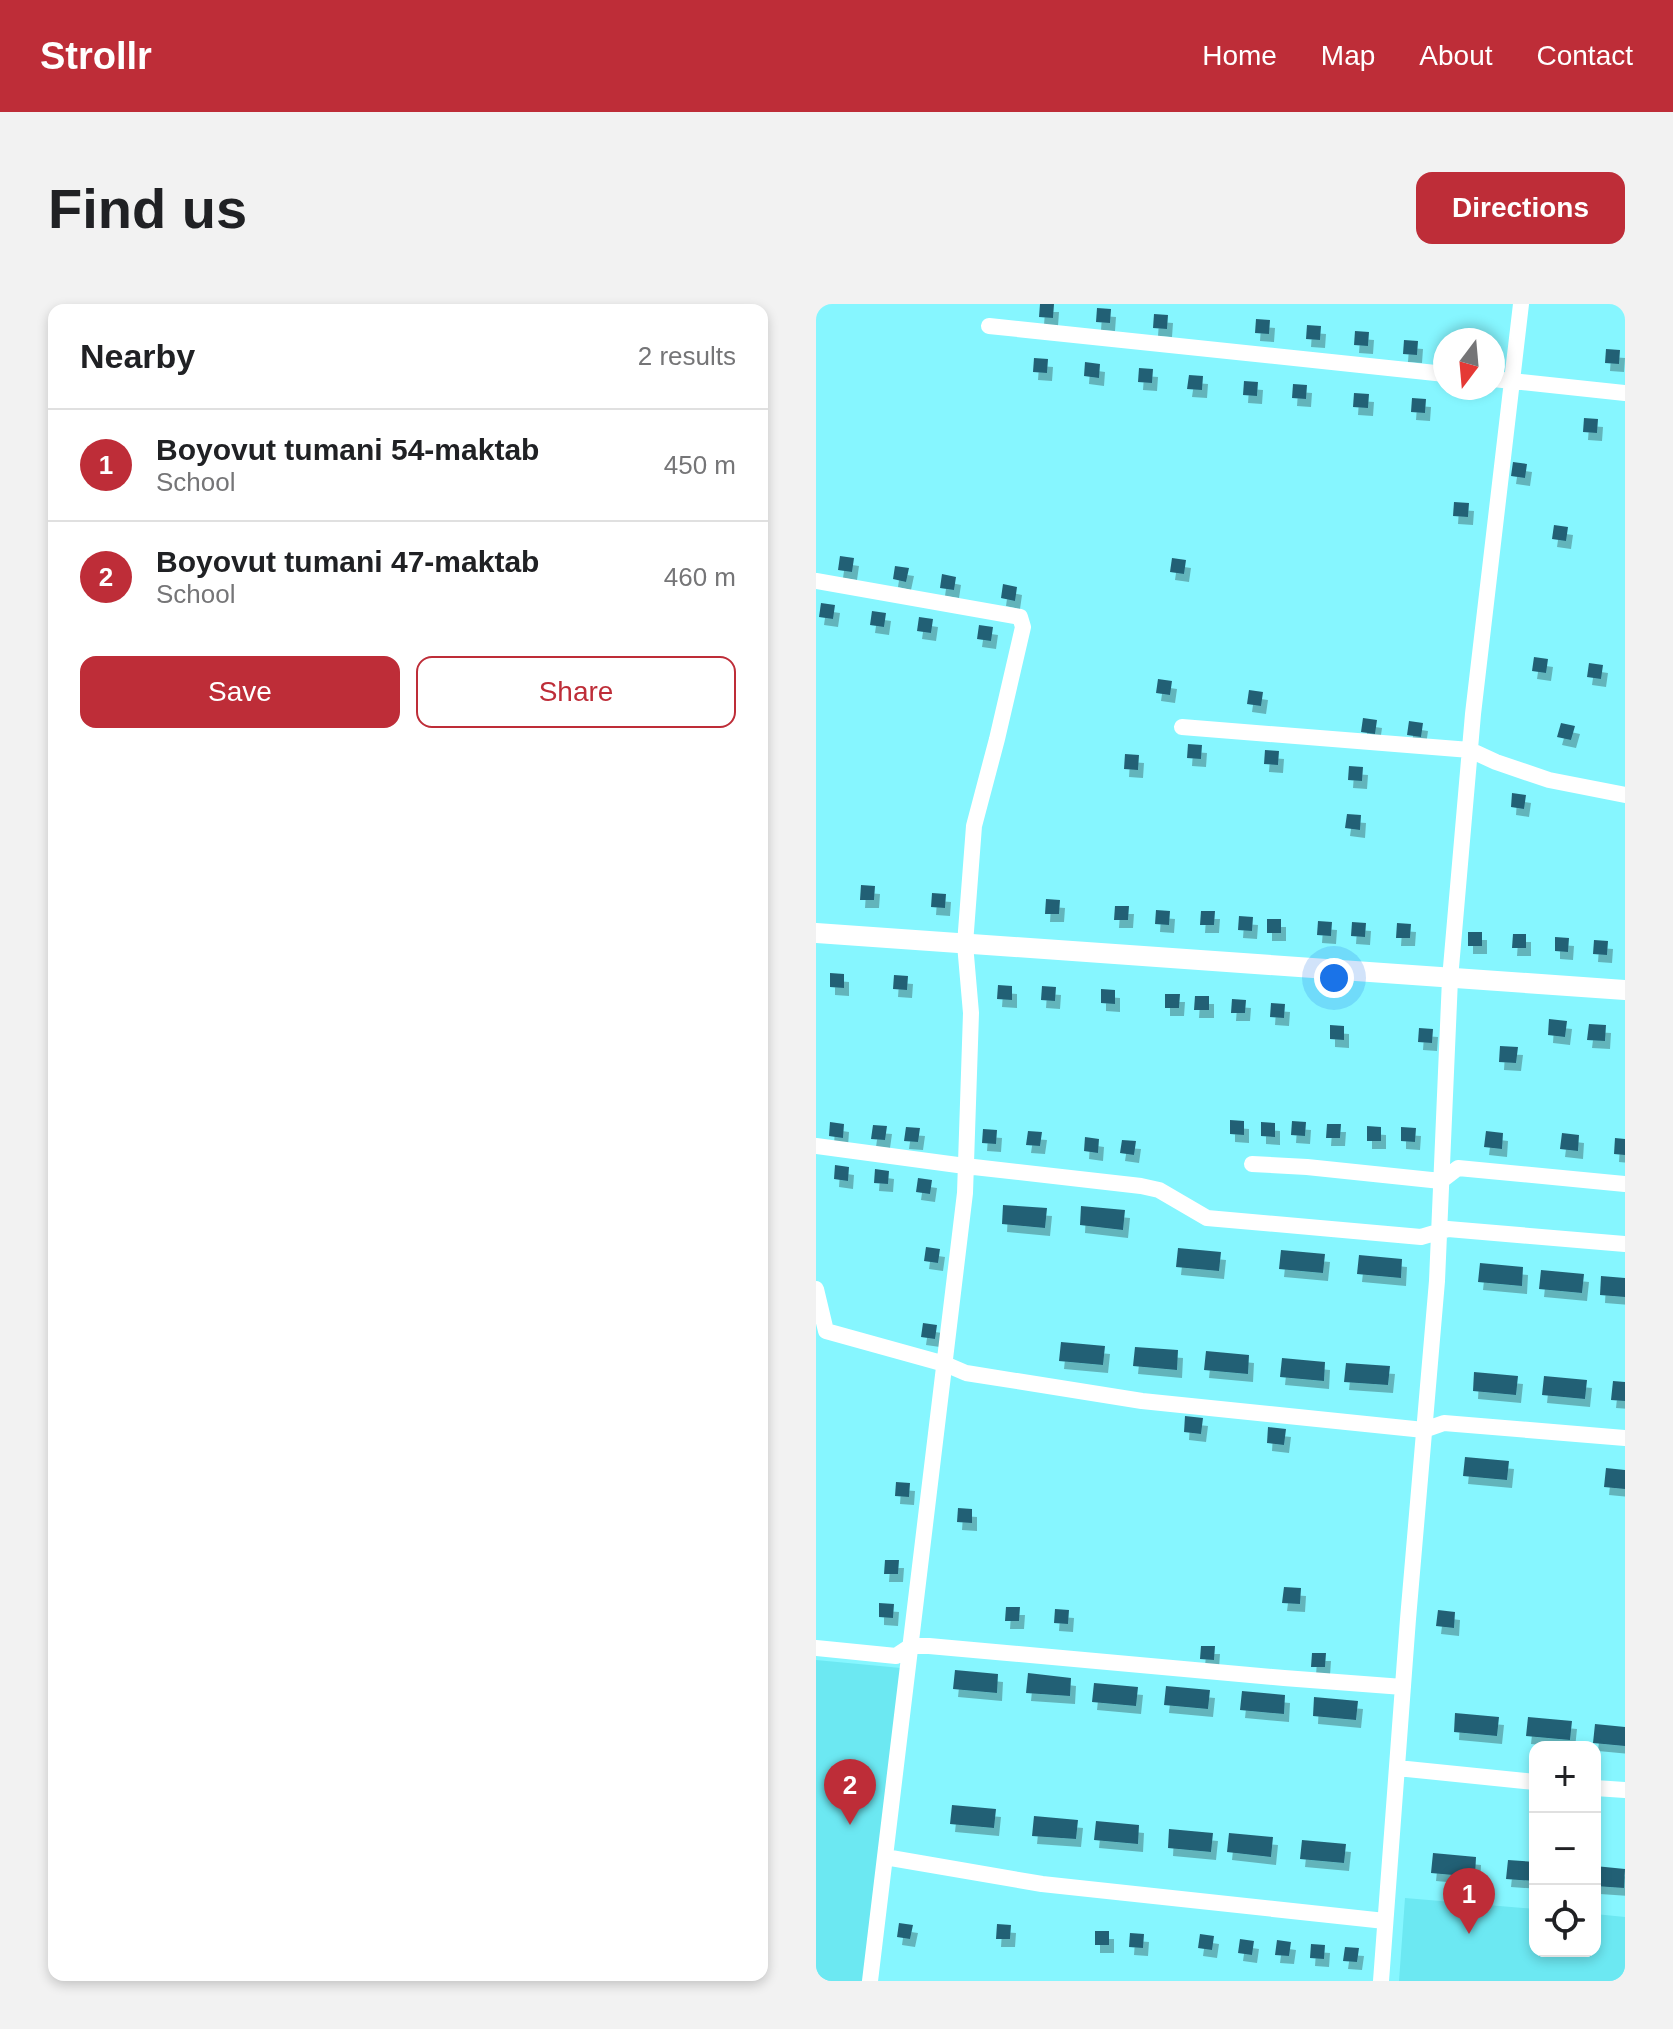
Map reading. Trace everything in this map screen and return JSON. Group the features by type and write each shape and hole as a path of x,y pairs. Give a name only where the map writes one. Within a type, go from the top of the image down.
{"main road":[{"path":"816,933 1625,990"}],"street":[{"path":"1381,1981 1437,1281 1450,979 1470,750 1521,304"},
{"path":"989,326 1433,373"},
{"path":"1505,380 1625,393"},
{"path":"816,581 1020,617 1023,627 974,826 965,944 971,1013 965,1193 870,1981"},
{"path":"1182,727 1470,750 1549,780 1625,795"},
{"path":"816,1146 1141,1186 1159,1190 1207,1218 1421,1237 1448,1229 1625,1244"},
{"path":"1252,1164 1441,1181 1458,1168 1625,1184"},
{"path":"816,1289 826,1331 945,1364 966,1373 1142,1401 1424,1430 1444,1423 1625,1438"},
{"path":"816,1648 896,1656 911,1646 929,1646 1403,1687"},
{"path":"1397,1768 1529,1781"},
{"path":"1601,1788 1625,1790"},
{"path":"885,1857 1042,1884 1385,1921"}],"shaded area":[{"path":"816,1660 901,1668 865,1981 816,1981"},
{"path":"1405,1898 1529,1908 1529,1957 1601,1957 1601,1915 1625,1917 1625,1981 1399,1981"}],"building":[{"path":"1040,304 1054,304 1053,318 1039,317"},
{"path":"1097,308 1111,309 1110,323 1096,322"},
{"path":"1154,314 1168,315 1167,329 1153,328"},
{"path":"1256,319 1270,320 1269,334 1255,333"},
{"path":"1307,325 1321,326 1320,340 1306,339"},
{"path":"1355,331 1369,332 1368,346 1354,345"},
{"path":"1404,340 1418,341 1417,355 1403,354"},
{"path":"1606,349 1620,350 1619,364 1605,363"},
{"path":"1034,358 1048,359 1047,373 1033,372"},
{"path":"1085,362 1100,364 1099,378 1084,376"},
{"path":"1139,368 1153,369 1152,383 1138,382"},
{"path":"1189,375 1203,376 1202,390 1187,389"},
{"path":"1244,381 1258,382 1257,396 1243,395"},
{"path":"1293,384 1307,385 1306,399 1292,398"},
{"path":"1354,393 1369,394 1368,408 1353,407"},
{"path":"1412,398 1426,399 1425,413 1411,412"},
{"path":"1584,418 1598,419 1597,433 1583,432"},
{"path":"1513,462 1527,464 1525,478 1511,476"},
{"path":"1454,502 1469,503 1468,517 1453,516"},
{"path":"1554,525 1568,527 1566,541 1552,539"},
{"path":"840,556 854,558 852,572 838,570"},
{"path":"1172,558 1186,560 1184,574 1170,572"},
{"path":"895,566 909,568 906,582 893,579"},
{"path":"942,574 956,577 954,590 940,588"},
{"path":"1003,584 1017,587 1015,601 1001,598"},
{"path":"821,603 835,605 833,619 819,617"},
{"path":"872,611 886,613 884,627 870,625"},
{"path":"919,617 933,619 931,633 917,631"},
{"path":"979,625 993,627 991,641 977,639"},
{"path":"1534,657 1548,659 1546,673 1532,671"},
{"path":"1589,663 1603,665 1601,679 1587,677"},
{"path":"1158,679 1172,681 1170,695 1156,693"},
{"path":"1249,690 1263,692 1261,706 1247,704"},
{"path":"1363,718 1377,720 1375,734 1361,732"},
{"path":"1409,721 1423,723 1421,737 1407,735"},
{"path":"1561,723 1575,726 1571,740 1557,737"},
{"path":"1188,744 1202,745 1201,759 1187,758"},
{"path":"1265,750 1279,751 1278,765 1264,764"},
{"path":"1125,754 1139,755 1138,770 1124,769"},
{"path":"1349,766 1363,767 1362,781 1348,780"},
{"path":"1512,793 1526,795 1524,809 1511,807"},
{"path":"1347,814 1361,815 1360,830 1345,828"},
{"path":"861,885 875,886 874,900 860,900"},
{"path":"932,893 946,894 945,908 931,907"},
{"path":"1046,899 1060,900 1059,914 1045,914"},
{"path":"1115,906 1129,906 1128,920 1114,920"},
{"path":"1156,910 1170,911 1169,925 1155,924"},
{"path":"1201,911 1215,911 1214,925 1200,925"},
{"path":"1239,916 1253,917 1252,931 1238,930"},
{"path":"1267,919 1281,919 1281,933 1267,933"},
{"path":"1318,921 1332,922 1331,936 1317,935"},
{"path":"1352,922 1366,923 1365,937 1351,936"},
{"path":"1397,923 1411,924 1410,938 1396,938"},
{"path":"1468,932 1482,932 1482,946 1468,946"},
{"path":"1513,934 1526,934 1526,948 1512,948"},
{"path":"1555,937 1569,938 1568,952 1555,951"},
{"path":"1594,940 1608,941 1607,955 1593,954"},
{"path":"830,973 844,974 844,988 830,987"},
{"path":"894,975 908,976 907,990 893,989"},
{"path":"998,985 1012,986 1012,1000 997,999"},
{"path":"1042,986 1056,987 1055,1001 1041,1000"},
{"path":"1101,989 1115,990 1115,1004 1101,1003"},
{"path":"1165,994 1180,994 1179,1008 1165,1008"},
{"path":"1195,996 1209,996 1209,1010 1194,1010"},
{"path":"1232,999 1246,1000 1245,1013 1231,1013"},
{"path":"1271,1003 1285,1004 1284,1018 1270,1017"},
{"path":"1549,1019 1567,1021 1565,1037 1548,1035"},
{"path":"1589,1024 1606,1025 1605,1041 1587,1040"},
{"path":"1330,1025 1344,1026 1344,1040 1330,1039"},
{"path":"1419,1028 1433,1029 1432,1043 1418,1042"},
{"path":"1500,1046 1518,1047 1516,1063 1499,1062"},
{"path":"1230,1120 1244,1121 1244,1135 1230,1134"},
{"path":"1292,1121 1306,1122 1305,1136 1291,1135"},
{"path":"830,1122 844,1124 843,1138 829,1136"},
{"path":"1261,1122 1275,1123 1275,1137 1261,1136"},
{"path":"1327,1124 1341,1124 1340,1138 1326,1138"},
{"path":"873,1125 887,1126 885,1140 871,1139"},
{"path":"1367,1126 1381,1127 1381,1141 1367,1141"},
{"path":"906,1127 920,1128 918,1142 904,1141"},
{"path":"1401,1127 1416,1128 1415,1142 1401,1141"},
{"path":"983,1129 997,1130 996,1144 982,1143"},
{"path":"1028,1131 1042,1132 1040,1146 1026,1145"},
{"path":"1486,1131 1503,1133 1502,1149 1484,1147"},
{"path":"1562,1133 1579,1135 1578,1151 1560,1149"},
{"path":"1085,1137 1099,1139 1098,1153 1084,1151"},
{"path":"1615,1138 1625,1139 1625,1155 1614,1154"},
{"path":"1122,1140 1136,1141 1134,1155 1120,1153"},
{"path":"835,1165 849,1167 848,1181 834,1179"},
{"path":"875,1169 889,1171 888,1184 874,1183"},
{"path":"918,1178 932,1180 930,1194 916,1192"},
{"path":"1003,1205 1047,1208 1045,1228 1002,1224"},
{"path":"1081,1206 1125,1210 1123,1230 1080,1225"},
{"path":"926,1247 940,1249 938,1263 924,1261"},
{"path":"1178,1248 1221,1252 1219,1271 1176,1267"},
{"path":"1281,1250 1325,1254 1323,1273 1279,1269"},
{"path":"1359,1255 1402,1259 1401,1278 1357,1274"},
{"path":"1480,1263 1523,1267 1522,1286 1478,1282"},
{"path":"1541,1270 1584,1274 1582,1293 1539,1289"},
{"path":"1601,1276 1625,1278 1625,1297 1600,1295"},
{"path":"923,1323 937,1325 935,1339 921,1337"},
{"path":"1061,1342 1105,1346 1103,1365 1059,1361"},
{"path":"1135,1347 1178,1350 1177,1370 1133,1366"},
{"path":"1206,1351 1249,1355 1248,1374 1204,1370"},
{"path":"1282,1358 1325,1362 1324,1381 1280,1377"},
{"path":"1346,1363 1390,1366 1388,1385 1344,1382"},
{"path":"1474,1372 1518,1376 1516,1395 1473,1391"},
{"path":"1544,1376 1587,1380 1585,1399 1542,1395"},
{"path":"1613,1381 1625,1382 1625,1401 1611,1400"},
{"path":"1185,1416 1203,1418 1201,1434 1184,1432"},
{"path":"1268,1427 1286,1429 1284,1445 1267,1443"},
{"path":"1465,1457 1509,1461 1507,1480 1463,1476"},
{"path":"1606,1468 1625,1470 1625,1489 1604,1487"},
{"path":"896,1482 910,1483 909,1497 895,1496"},
{"path":"958,1508 972,1509 972,1523 957,1522"},
{"path":"885,1560 899,1560 898,1574 884,1574"},
{"path":"1284,1587 1301,1588 1300,1604 1282,1603"},
{"path":"879,1603 894,1604 893,1618 879,1617"},
{"path":"1006,1607 1020,1607 1019,1621 1005,1621"},
{"path":"1055,1609 1069,1610 1068,1624 1054,1623"},
{"path":"1438,1610 1455,1612 1454,1628 1436,1626"},
{"path":"1201,1646 1215,1646 1214,1660 1200,1659"},
{"path":"1312,1653 1326,1653 1325,1667 1311,1667"},
{"path":"955,1670 998,1674 997,1693 953,1689"},
{"path":"1028,1673 1071,1678 1070,1696 1026,1693"},
{"path":"1094,1683 1138,1687 1136,1706 1092,1702"},
{"path":"1166,1686 1210,1690 1208,1709 1164,1705"},
{"path":"1242,1691 1285,1695 1284,1714 1240,1710"},
{"path":"1314,1697 1358,1701 1356,1720 1313,1716"},
{"path":"1455,1713 1499,1717 1497,1736 1454,1732"},
{"path":"1528,1717 1572,1721 1570,1740 1526,1736"},
{"path":"1595,1724 1625,1727 1625,1746 1593,1741"},
{"path":"952,1805 996,1809 994,1828 950,1824"},
{"path":"1034,1816 1078,1820 1076,1839 1032,1836"},
{"path":"1096,1821 1139,1825 1138,1844 1094,1840"},
{"path":"1169,1829 1213,1833 1211,1852 1168,1848"},
{"path":"1229,1833 1273,1837 1271,1857 1227,1852"},
{"path":"1302,1840 1346,1844 1344,1863 1300,1859"},
{"path":"1433,1853 1476,1857 1475,1877 1431,1873"},
{"path":"1508,1860 1529,1862 1529,1881 1506,1879"},
{"path":"1601,1867 1625,1869 1624,1888 1601,1886"},
{"path":"899,1923 913,1925 910,1939 897,1937"},
{"path":"997,1924 1011,1925 1010,1939 996,1939"},
{"path":"1095,1931 1109,1931 1109,1945 1095,1945"},
{"path":"1130,1933 1144,1934 1143,1948 1129,1947"},
{"path":"1200,1934 1214,1936 1212,1950 1198,1948"},
{"path":"1240,1939 1254,1941 1252,1955 1238,1953"},
{"path":"1277,1940 1291,1942 1289,1956 1275,1955"},
{"path":"1311,1944 1325,1945 1324,1959 1310,1958"},
{"path":"1345,1947 1359,1948 1357,1962 1343,1961"}],"place":[{"name":"Boyovut tumani 47-maktab","path":"850,1825"},
{"name":"Boyovut tumani 54-maktab","path":"1469,1934"}]}
